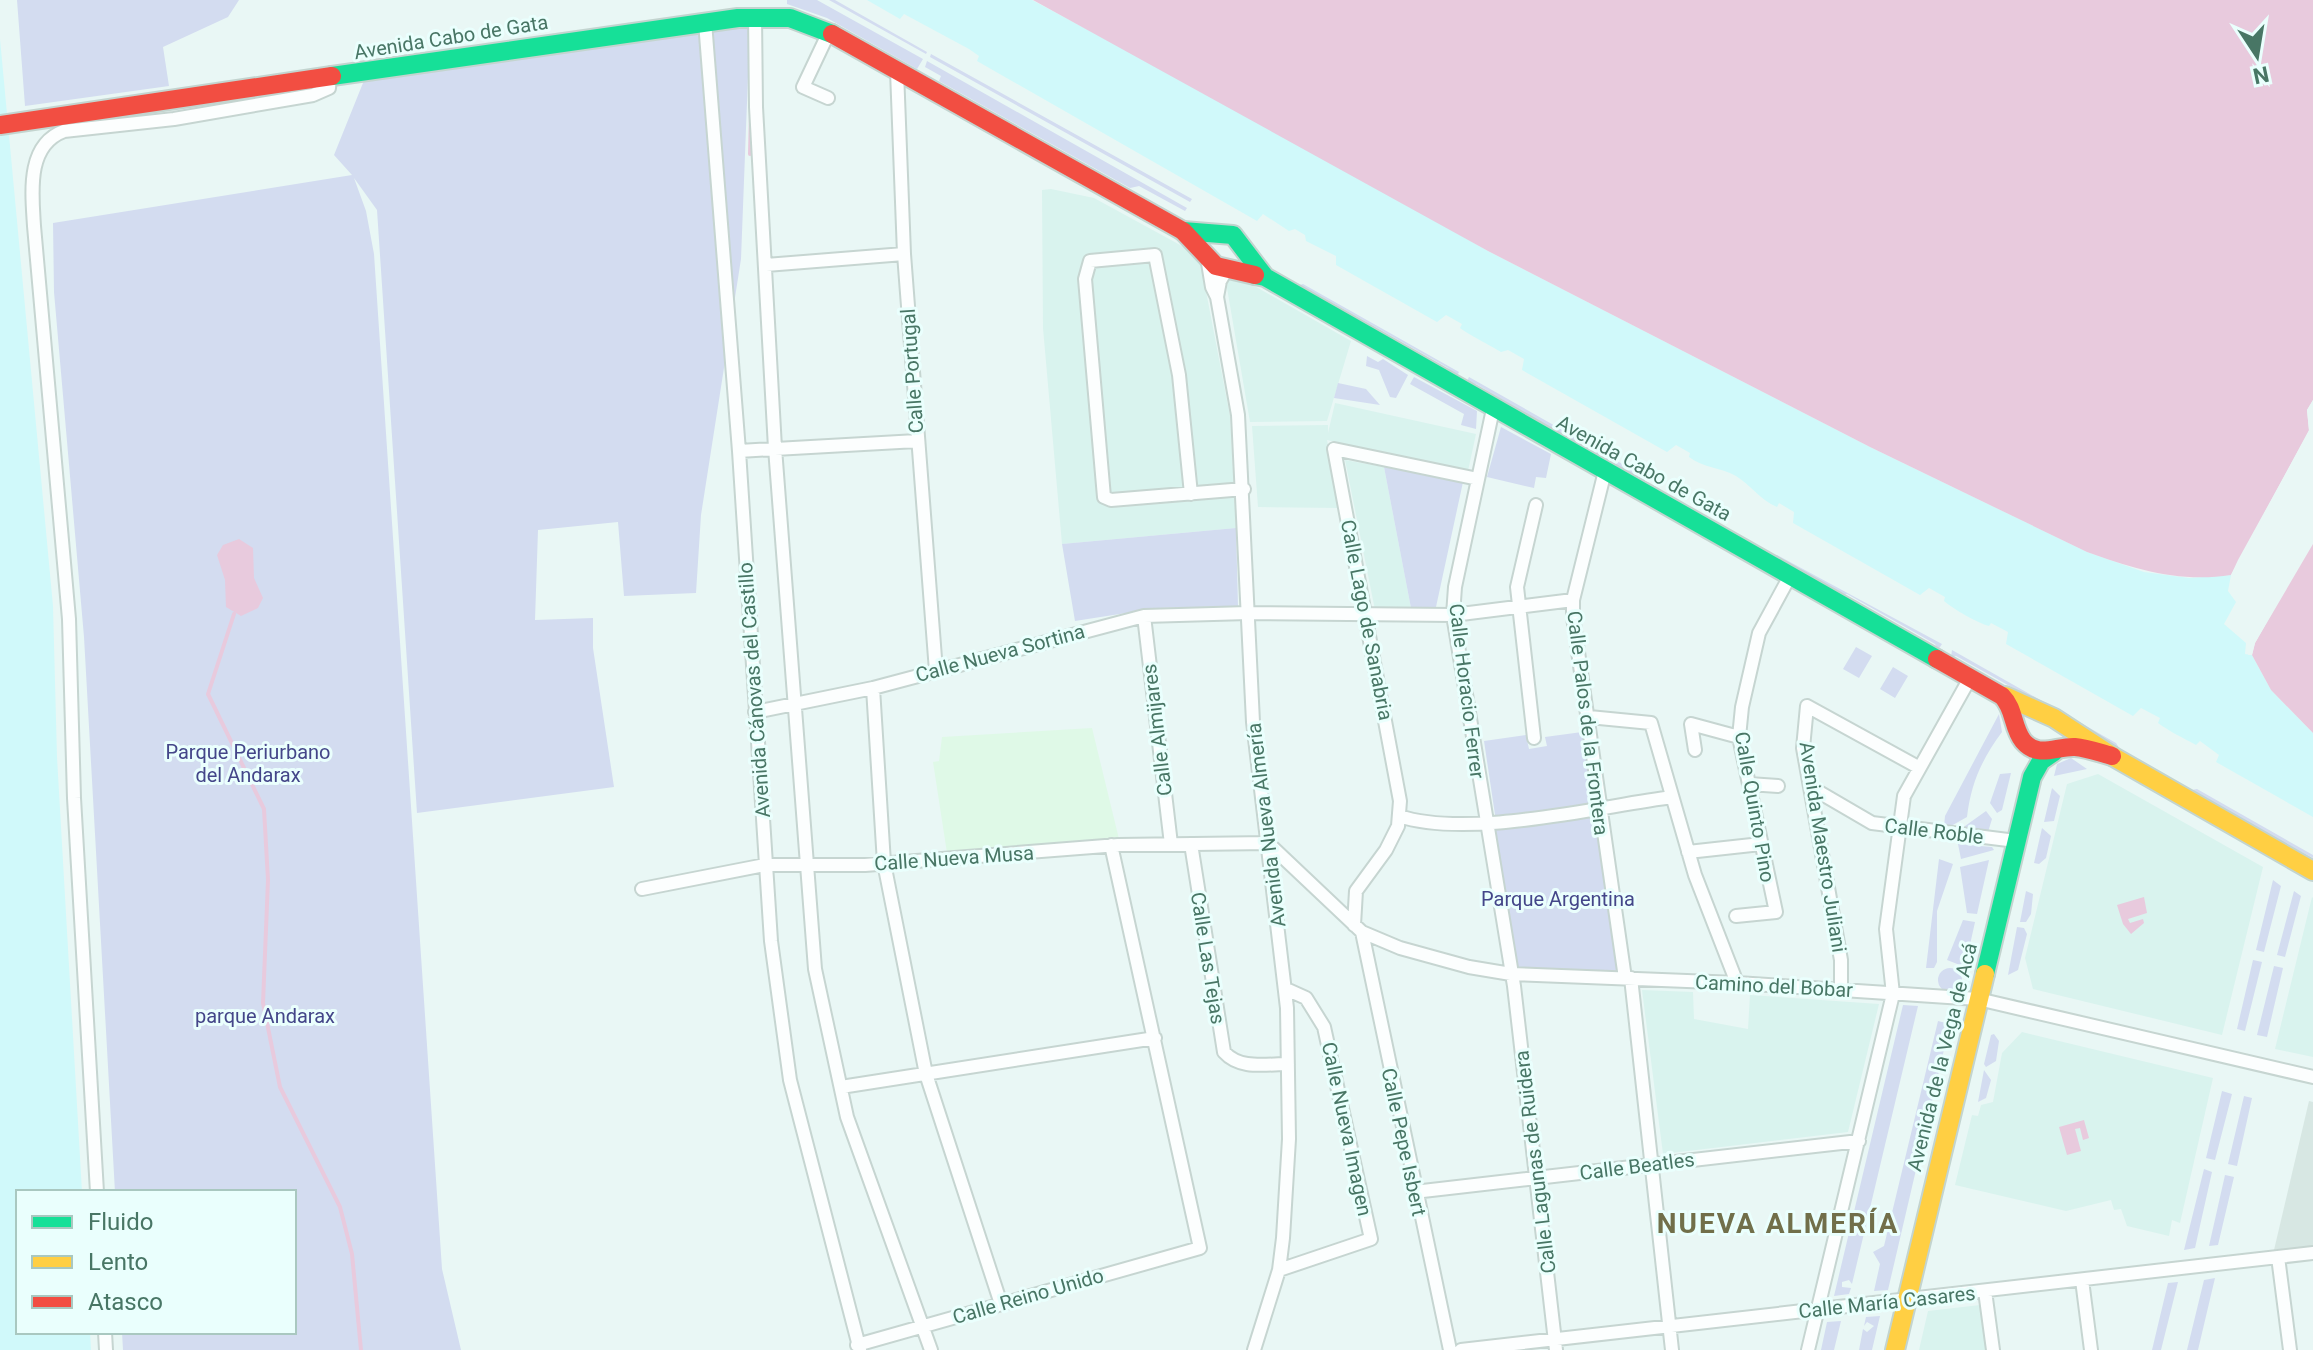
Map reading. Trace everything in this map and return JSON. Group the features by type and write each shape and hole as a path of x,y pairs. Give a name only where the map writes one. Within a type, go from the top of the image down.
{"main road":[{"name":"Avenida Cabo de Gata","path":"0,125 705,22 787,16 829,32 1207,247"},
{"path":"1221,232 1233,235 1247,251 1245,261 1231,269 1216,266 1207,247 1221,232"},
{"name":"Avenida Cabo de Gata","path":"1247,251 1265,277"},
{"name":"Avenida Cabo de Gata","path":"1231,269 1265,277 2002,696 2020,701 2032,710 2054,718 2112,756 2313,871"},
{"path":"2002,696 2012,707 2025,743 2038,752 2058,750 2069,741 2064,726"},
{"path":"2016,723 2023,712 2032,710"},
{"name":"Avenida de la Vega de Acá","path":"2025,743 2033,775"},
{"name":"Avenida Cabo de Gata","path":"2058,750 2078,748 2112,756"},
{"name":"Avenida de la Vega de Acá","path":"1895,1350 2033,775 2041,761 2058,750"}],"street":[{"path":"755,16 775,448 815,969 847,1117 931,1350"},
{"name":"Avenida Cánovas del Castillo","path":"705,22 739,451 765,865 790,1080 858,1347"},
{"path":"828,98 803,87 829,32"},
{"name":"Calle Portugal","path":"897,71 904,254 936,671"},
{"path":"97,1190 74,798 69,619 34,226 36,160 48,139 64,131 174,119 313,95 329,88 330,77"},
{"name":"Avenida Nueva Almería","path":"1207,247 1238,415 1253,722 1286,989 1287,1200 1279,1270 1254,1350"},
{"path":"766,265 904,254"},
{"path":"1191,494 1179,375 1155,255 1090,261 1085,279 1104,497 1111,500 1191,494 1244,489"},
{"name":"Avenida Nueva Almería","path":"1217,297 1220,281 1231,269"},
{"name":"Calle Horacio Ferrer","path":"1493,409 1455,587 1453,615 1511,974"},
{"path":"739,451 917,441"},
{"name":"Calle Lago de Sanabria","path":"1358,929 1356,891 1386,850 1399,816 1395,767 1334,449 1478,479"},
{"name":"Calle Palos de la Frontera","path":"1605,471 1573,600 1598,807 1628,978 1672,1350"},
{"path":"1534,738 1517,587 1536,505"},
{"name":"Calle Quinto Pino","path":"1736,916 1776,912 1739,737 1742,707 1759,633 1790,576"},
{"name":"Calle Nueva Sortina","path":"755,712 873,688 1144,616 1248,613 1453,615 1573,600"},
{"name":"Calle Almijares","path":"1144,616 1171,844"},
{"path":"1808,1350 1893,994 1886,929 1904,796 1970,678"},
{"path":"873,688 884,863 926,1074 1001,1304"},
{"name":"Avenida Maestro Juliani","path":"1841,989 1841,960 1803,748 1807,706 1918,767"},
{"path":"1589,717 1651,723 1688,852 1737,983"},
{"path":"1695,750 1691,724 1739,737"},
{"path":"1749,784 1778,786"},
{"name":"Calle Roble","path":"1812,788 1872,823 2016,841"},
{"path":"1399,816 1433,824 1485,824 1672,797"},
{"name":"Calle Nueva Musa","path":"642,889 765,865 806,867 884,863 1111,845 1268,843"},
{"name":"Camino del Bobar","path":"1268,843 1358,929 1428,956 1511,974 1737,983 1978,999 2313,1077"},
{"name":"Calle Las Tejas","path":"1191,844 1224,1052 1244,1065 1288,1064"},
{"path":"1688,852 1761,844"},
{"path":"841,1087 1155,1038 1111,845"},
{"name":"Calle Pepe Isbert","path":"1358,929 1450,1350"},
{"name":"Calle Lagunas de Ruidera","path":"1511,974 1556,1346"},
{"name":"Calle Nueva Imagen","path":"1279,1270 1371,1239 1324,1027 1306,998 1286,989"},
{"name":"Calle Reino Unido","path":"858,1347 1200,1248 1155,1038"},
{"name":"Calle Beatles","path":"1414,1192 1859,1141"},
{"name":"Calle María Casares","path":"1461,1350 1556,1346 1669,1327 2313,1253"},
{"path":"2278,1257 2290,1350"},
{"path":"2082,1280 2091,1350"},
{"path":"1985,1291 1993,1350"}],"shaded area":[{"path":"1033,0 2313,0 2313,400 2307,410 2309,430 2231,575 2175,576 2140,569 2087,552 1870,447 1488,251"},
{"path":"1042,190 1094,198 1193,252 1200,260 1230,416 1236,528 1062,544 1043,328"},
{"path":"1244,280 1351,341 1327,421 1250,422 1227,288 1228,281"},
{"path":"1335,403 1476,434 1468,471 1327,440 1341,508 1258,507 1252,426 1328,425 1328,433"},
{"path":"1345,460 1384,467 1411,608 1375,610"},
{"path":"239,539 253,548 254,578 263,598 258,608 241,616 226,607 225,580 217,555 223,545"},
{"path":"2313,544 2313,733 2271,690 2252,655 2255,643"},
{"path":"1092,728 1119,839 947,853 933,762 939,761 942,737"},
{"path":"2098,774 2263,867 2222,1035 2033,989 2025,958 2067,784"},
{"path":"2144,897 2147,913 2128,919 2130,923 2143,919 2144,923 2131,934 2123,924 2117,905"},
{"path":"2313,898 2313,1057 2275,1049"},
{"path":"1642,990 1693,992 1694,1019 1748,1029 1750,995 1879,1004 1848,1132 1663,1154"},
{"path":"2022,1032 2213,1078 2180,1223 2172,1220 2169,1236 2127,1226 2121,1209 2114,1210 2111,1200 2066,1211 1955,1185 1972,1115 1978,1116 1981,1105 1993,1102 2002,1053"},
{"path":"2309,1101 2313,1102 2313,1246 2274,1250"},
{"path":"2084,1120 2089,1138 2083,1140 2080,1128 2075,1129 2081,1151 2067,1155 2059,1127"},
{"path":"1980,1305 1986,1350 1919,1350 1928,1311"}],"green space":[{"path":"17,0 239,0 228,17 163,47 169,86 25,106"},
{"path":"787,0 817,0 923,59 917,69 827,18 787,4"},
{"path":"829,0 835,0 926,54"},
{"name":"parque Andarax","path":"750,24 741,259 701,515 696,593 624,596 618,522 538,530 535,620 593,618 593,648 614,787 417,813 377,210 354,178 366,211 374,254 442,1269 461,1350 123,1350 122,1334 296,1334 296,1190 115,1190 84,637 54,292 53,223 352,175 334,155 365,78"},
{"path":"931,54 1192,199 1190,202 930,57"},
{"path":"927,61 1187,208 1185,211 1139,186 1130,188 939,81 941,76 925,67"},
{"path":"1303,284 1459,372 1456,378 1448,368 1306,288 1296,286"},
{"path":"1367,356 1378,362 1383,359 1408,375 1396,398 1390,397 1379,370 1366,366"},
{"path":"1414,377 1477,411 1476,429 1461,425 1464,414 1410,384"},
{"path":"1469,377 1640,474 1648,486 1476,384 1466,383"},
{"path":"1338,383 1366,389 1380,405 1334,398"},
{"path":"1501,427 1551,454 1546,478 1536,477 1534,488 1487,477"},
{"path":"1384,467 1463,482 1436,607 1411,608"},
{"path":"1236,528 1238,606 1158,608 1075,621 1062,544"},
{"path":"1777,555 1942,644 1938,650 1935,644 1847,594 1841,596 1770,556"},
{"path":"1856,647 1872,656 1859,678 1843,669"},
{"path":"1952,650 2116,743 2123,754 2113,749 2111,743 1956,656 1951,657"},
{"path":"1893,667 1908,676 1895,698 1880,689"},
{"path":"1999,714 2002,732 1978,772 1967,817 1951,826 1944,826 1945,816"},
{"name":"Parque Argentina","path":"1582,732 1620,973 1518,969 1517,963 1512,963 1484,741 1526,735 1529,749 1547,746 1545,737"},
{"path":"2071,758 2087,769 2054,776 2057,764"},
{"path":"2011,773 2002,810 1997,813 1990,803 2000,774"},
{"path":"2052,788 2060,796 2054,821 2044,822"},
{"path":"2197,789 2313,855 2313,858 2187,791"},
{"path":"1986,811 1992,819 1988,832 1965,829 1965,826"},
{"path":"2042,828 2051,836 2046,858 2039,864 2034,863"},
{"path":"1958,844 1992,847 1994,850 1961,859"},
{"path":"1939,859 1953,864 1937,911 1937,962 1934,968 1926,968"},
{"path":"1989,860 1977,914 1967,913 1960,867"},
{"path":"2273,880 2281,886 2264,952 2256,950"},
{"path":"2026,891 2033,894 2031,914 2026,922 2020,922"},
{"path":"2294,891 2301,896 2285,957 2277,955"},
{"path":"1963,920 1975,922 1965,967 1947,960"},
{"path":"2017,927 2024,928 2027,934 2018,970 2008,975"},
{"path":"2253,960 2262,962 2245,1031 2237,1029"},
{"path":"2274,966 2283,968 2267,1037 2257,1035"},
{"path":"1950,968 1958,972 1962,980 1958,988 1950,992 1942,988 1938,980 1942,972"},
{"path":"1903,1005 1918,1006 1852,1284 1849,1280 1842,1282 1842,1287 1851,1288 1849,1294 1834,1296"},
{"path":"1938,1021 1950,1024 1888,1290 1874,1291 1880,1264 1873,1252 1884,1246"},
{"path":"1994,1034 1999,1041 1996,1061 1986,1067 1984,1064 1991,1035"},
{"path":"1984,1070 1991,1080 1986,1098 1978,1102"},
{"path":"2222,1091 2232,1094 2215,1160 2206,1158"},
{"path":"2244,1096 2252,1098 2237,1166 2228,1164"},
{"path":"2204,1169 2212,1172 2195,1248 2184,1250"},
{"path":"2225,1175 2234,1177 2218,1245 2209,1246"},
{"path":"2215,1278 2198,1350 2187,1350 2204,1280"},
{"path":"2178,1282 2161,1350 2152,1350 2168,1283"},
{"path":"1880,1316 1872,1350 1859,1350 1863,1329 1867,1332 1874,1326 1867,1322 1864,1326 1866,1317"},
{"path":"1841,1321 1834,1350 1821,1350 1827,1322"}],"sand":[{"path":"867,0 1032,0 1277,131 1488,251 1870,447 2087,552 2144,572 2189,578 2231,575 2228,591 2236,602 2224,624 2246,643 2245,654 2252,655 2271,690 2313,733 2313,817 2216,762 2219,755 2200,741 2196,745 2167,729 2158,723 2160,718 2141,708 2133,716 2006,644 2008,632 1991,623 1989,626 1979,622 1953,608 1944,601 1945,597 1929,588 1920,595 1793,523 1794,512 1779,503 1777,507 1771,504 1736,476 1694,461 1689,457 1690,453 1676,445 1667,452 1522,370 1524,359 1508,350 1501,352 1464,331 1460,328 1462,324 1446,315 1437,322 1336,265 1336,256 1306,241 1305,235 1295,229 1289,231 1263,214 1257,221 977,61 979,56 969,49 904,14 900,19"},
{"path":"0,39 53,606 57,757 82,1190 16,1190 16,1334 90,1334 91,1350 0,1350"}],"pier":[{"path":"2313,400 2313,432 2234,576 2231,575 2309,431 2307,410"},
{"path":"2313,540 2255,643 2252,655 2248,655 2252,641"}],"waterway":[{"path":"750,154 751,112"},
{"path":"234,614 208,694 264,809 268,880 263,1003 280,1087 340,1207 352,1254 361,1350"}],"traffic: fast":[{"path":"332,76 738,18 790,18 832,34"},
{"path":"1183,231 1233,235 1265,277"},
{"path":"1255,275 1265,277 1937,659"},
{"path":"1985,974 2032,777 2041,761 2054,752"}],"traffic: slow":[{"path":"2005,696 2054,718 2112,756 2313,871"},
{"path":"1895,1350 1985,974"}],"traffic: jam":[{"path":"832,34 1183,231 1216,266 1255,275"},
{"path":"0,125 332,76"},
{"path":"1937,659 2002,696 2019,736 2029,746 2041,751 2080,748 2112,756"}],"district":[{"name":"NUEVA ALMERÍA","path":"1778,1223"}],"park label":[{"name":"Parque Periurbano del Andarax","path":"248,764"}]}
